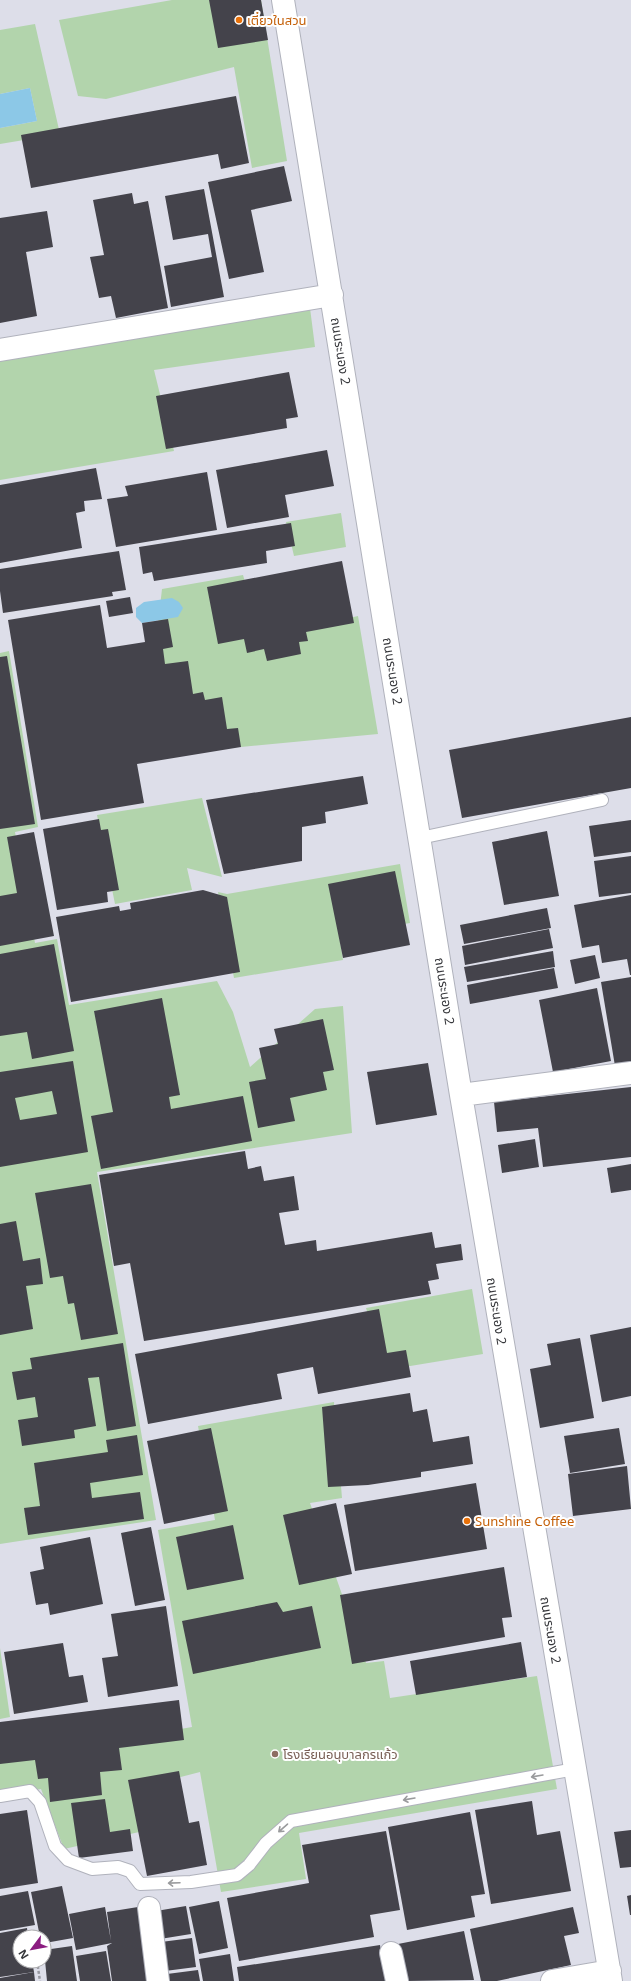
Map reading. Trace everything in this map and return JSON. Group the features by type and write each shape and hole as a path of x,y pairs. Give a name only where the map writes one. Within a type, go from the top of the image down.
{"street":[{"name":"ถนนระนอง 2","path":"283,0 461,1095 610,1976"},
{"path":"0,350 332,295"},
{"path":"461,1095 631,1073"},
{"path":"149,1908 158,1981"},
{"path":"392,1953 398,1981"},
{"path":"552,1981 610,1976"}],"lane":[{"path":"420,838 602,800"},
{"path":"0,1796 30,1791 40,1802 55,1846 68,1860 92,1869 118,1867 130,1871 140,1884 191,1882 237,1875 249,1865 266,1843 291,1821 575,1769"}],"path":[{"path":"38,1969 40,1981"}],"green space":[{"path":"172,0 261,0 287,161 252,168 234,67 106,99 78,96 59,20"},
{"path":"35,24 60,134 0,144 0,128 37,121 30,88 0,94 0,30"},
{"path":"310,308 315,347 154,370 174,451 0,480 0,359"},
{"path":"341,513 346,547 294,556 286,522"},
{"path":"243,575 261,638 358,616 378,734 241,747 152,677 162,589"},
{"path":"9,651 38,827 15,832 35,943 57,939 69,1005 217,981 233,1012 250,1067 315,1009 343,1006 352,1133 97,1172 156,1520 0,1544 0,653"},
{"path":"202,798 222,877 187,868 192,890 115,904 97,815"},
{"path":"400,864 410,923 339,935 343,960 234,978 218,892 227,894"},
{"path":"472,1289 483,1354 386,1370 366,1308"},
{"name":"โรงเรียนอนุบาลกรแก้ว","path":"334,1402 342,1498 310,1503 366,1663 384,1661 390,1698 537,1676 557,1789 299,1833 306,1879 221,1892 200,1772 142,1787 148,1830 64,1849 41,1789 0,1796 0,1724 65,1749 192,1727 158,1530 215,1520 198,1426"},
{"path":"0,1648 10,1717 0,1719"}],"water":[{"path":"30,88 37,121 0,128 0,94"},
{"path":"172,598 179,602 183,608 178,617 142,623 136,617 136,608 144,602"}],"building":[{"name":"เตี๋ยวในสวน","path":"209,0 261,0 268,40 218,48"},
{"path":"236,96 249,163 221,169 218,154 31,188 21,135"},
{"path":"284,166 292,201 251,210 264,272 229,279 208,182"},
{"path":"204,189 224,297 171,307 164,266 212,257 208,234 173,240 165,196"},
{"path":"132,193 134,204 148,201 168,308 116,318 111,296 99,298 90,257 104,255 93,200"},
{"path":"47,211 53,247 26,252 37,316 0,323 0,218"},
{"path":"289,372 298,417 286,419 287,428 166,449 156,396"},
{"path":"327,450 334,486 285,495 289,517 227,528 216,470"},
{"path":"96,468 102,499 84,501 85,511 76,513 82,548 0,563 0,485"},
{"path":"207,472 217,530 116,547 107,499 128,496 125,486"},
{"path":"291,523 295,546 266,551 267,563 154,581 152,572 143,574 139,547"},
{"path":"119,551 126,590 112,592 113,596 3,613 0,591 0,569"},
{"path":"342,561 354,623 306,632 308,641 299,642 301,654 267,661 264,649 247,653 244,639 218,644 207,587"},
{"path":"130,597 133,613 109,617 106,601"},
{"path":"100,605 107,648 145,642 142,623 168,619 173,647 163,649 165,664 188,661 193,694 203,692 205,700 222,697 227,729 238,728 241,747 137,764 144,803 41,820 8,620"},
{"path":"7,656 35,824 0,829 0,657"},
{"path":"631,717 631,788 462,818 449,750"},
{"path":"363,776 368,804 325,812 326,823 302,827 302,861 224,874 206,800"},
{"path":"99,819 101,830 108,829 119,890 107,892 108,902 57,910 43,829"},
{"path":"631,820 631,852 594,857 589,826"},
{"path":"547,831 559,896 504,905 492,842"},
{"path":"34,832 54,936 0,946 0,896 17,893 7,837"},
{"path":"631,856 631,893 599,897 594,861"},
{"path":"395,871 410,945 343,958 328,884"},
{"path":"203,890 227,897 240,972 71,1002 56,917 119,906 120,911 131,909 130,903"},
{"path":"631,895 630,975 627,959 602,963 599,945 582,948 574,905"},
{"path":"547,908 551,928 464,944 460,925"},
{"path":"549,929 553,948 465,965 462,946"},
{"path":"54,944 74,1051 32,1059 27,1032 0,1036 0,954"},
{"path":"553,951 555,967 467,982 464,967"},
{"path":"595,955 600,978 575,984 570,960"},
{"path":"554,968 558,988 470,1004 467,985"},
{"path":"631,977 631,1063 615,1066 601,982"},
{"path":"597,988 611,1061 553,1072 539,1000"},
{"path":"162,998 180,1095 169,1097 171,1109 243,1096 252,1141 101,1169 91,1116 113,1112 94,1011"},
{"path":"323,1019 334,1070 323,1072 327,1090 290,1098 295,1121 258,1128 249,1082 266,1079 259,1048 278,1044 274,1029"},
{"path":"73,1061 88,1152 0,1167 0,1072","holes":["52,1091 57,1114 20,1120 15,1098"]},
{"path":"428,1063 437,1115 376,1125 367,1072"},
{"path":"631,1087 631,1157 543,1167 538,1128 497,1132 494,1102"},
{"path":"535,1139 539,1167 502,1173 498,1145"},
{"path":"245,1151 248,1169 261,1166 264,1181 294,1176 299,1210 279,1213 285,1245 316,1240 317,1251 432,1232 435,1248 461,1244 463,1260 436,1264 439,1279 428,1281 431,1294 144,1341 130,1263 114,1266 99,1175"},
{"path":"631,1164 631,1190 611,1193 607,1168"},
{"path":"91,1184 118,1334 81,1340 74,1303 68,1304 63,1276 50,1278 35,1193"},
{"path":"16,1221 23,1261 40,1258 43,1284 26,1286 33,1329 0,1335 0,1224"},
{"path":"379,1309 387,1353 406,1350 411,1377 318,1394 313,1367 277,1374 282,1399 148,1424 135,1354"},
{"path":"631,1327 631,1396 602,1402 590,1335"},
{"path":"580,1338 594,1418 540,1428 530,1369 551,1365 547,1344"},
{"path":"123,1343 136,1426 107,1431 99,1377 88,1378 96,1426 74,1430 75,1438 22,1446 18,1420 38,1417 35,1397 17,1400 12,1372 32,1369 30,1358"},
{"path":"410,1393 413,1412 427,1409 433,1442 469,1436 473,1464 421,1472 421,1477 368,1485 328,1487 322,1407"},
{"path":"211,1428 228,1511 164,1524 147,1441"},
{"path":"619,1428 625,1464 570,1473 564,1436"},
{"path":"137,1435 143,1475 90,1483 92,1498 140,1492 144,1519 28,1535 24,1508 40,1506 34,1463 108,1452 106,1440"},
{"path":"627,1466 631,1509 573,1516 568,1474"},
{"path":"476,1483 487,1549 355,1571 344,1505"},
{"path":"336,1503 352,1574 299,1585 283,1515"},
{"path":"233,1525 244,1579 187,1590 176,1537"},
{"path":"151,1527 165,1600 135,1606 121,1533"},
{"path":"90,1537 103,1604 50,1615 48,1603 36,1605 30,1572 44,1569 40,1547"},
{"path":"504,1567 512,1617 502,1618 505,1637 352,1664 340,1595"},
{"path":"277,1602 283,1612 312,1606 321,1648 193,1674 182,1621"},
{"path":"166,1606 178,1686 108,1697 102,1658 118,1656 111,1614"},
{"path":"521,1642 527,1677 416,1695 410,1661"},
{"path":"63,1643 69,1677 83,1675 88,1702 14,1714 4,1652"},
{"path":"179,1700 184,1740 119,1748 122,1770 100,1772 102,1795 50,1802 48,1778 38,1779 35,1760 0,1764 0,1722"},
{"path":"179,1771 189,1823 199,1821 207,1865 147,1876 128,1780"},
{"path":"105,1799 110,1832 130,1829 133,1851 79,1858 71,1803"},
{"path":"532,1801 537,1835 560,1831 571,1891 491,1904 475,1810"},
{"path":"27,1810 38,1883 0,1889 0,1814"},
{"path":"470,1812 485,1894 471,1896 475,1917 407,1930 388,1827"},
{"path":"631,1830 631,1867 620,1868 614,1832"},
{"path":"386,1831 400,1910 370,1915 374,1937 239,1961 227,1898 309,1883 302,1845"},
{"path":"62,1886 73,1938 52,1942 52,1929 38,1929 31,1892"},
{"path":"28,1891 35,1925 0,1931 0,1896"},
{"path":"631,1895 631,1915 630,1915 627,1896"},
{"path":"219,1901 228,1948 199,1954 189,1907"},
{"path":"186,1906 191,1934 160,1939 156,1911"},
{"path":"105,1907 111,1941 107,1912 138,1907 150,1981 112,1981 107,1946 112,1943 76,1950 69,1914"},
{"path":"573,1907 579,1933 564,1936 571,1965 497,1981 481,1981 470,1929"},
{"path":"12,1931 12,1969 33,1969 34,1972 0,1977 0,1933"},
{"path":"464,1931 474,1980 406,1981 398,1944"},
{"path":"192,1938 196,1967 165,1971 161,1942"},
{"path":"380,1945 386,1981 239,1981 237,1967"},
{"path":"72,1946 77,1981 47,1981 46,1969 52,1969 52,1949"},
{"path":"106,1951 111,1981 80,1981 76,1956"},
{"path":"230,1954 234,1981 203,1981 199,1959"},
{"path":"198,1970 200,1981 168,1981 167,1974"},
{"path":"34,1972 35,1981 0,1981 0,1978"}],"place":[{"name":"เตี๋ยวในสวน","path":"239,20"},
{"name":"Sunshine Coffee","path":"467,1521"},
{"name":"โรงเรียนอนุบาลกรแก้ว","path":"275,1754"}]}
